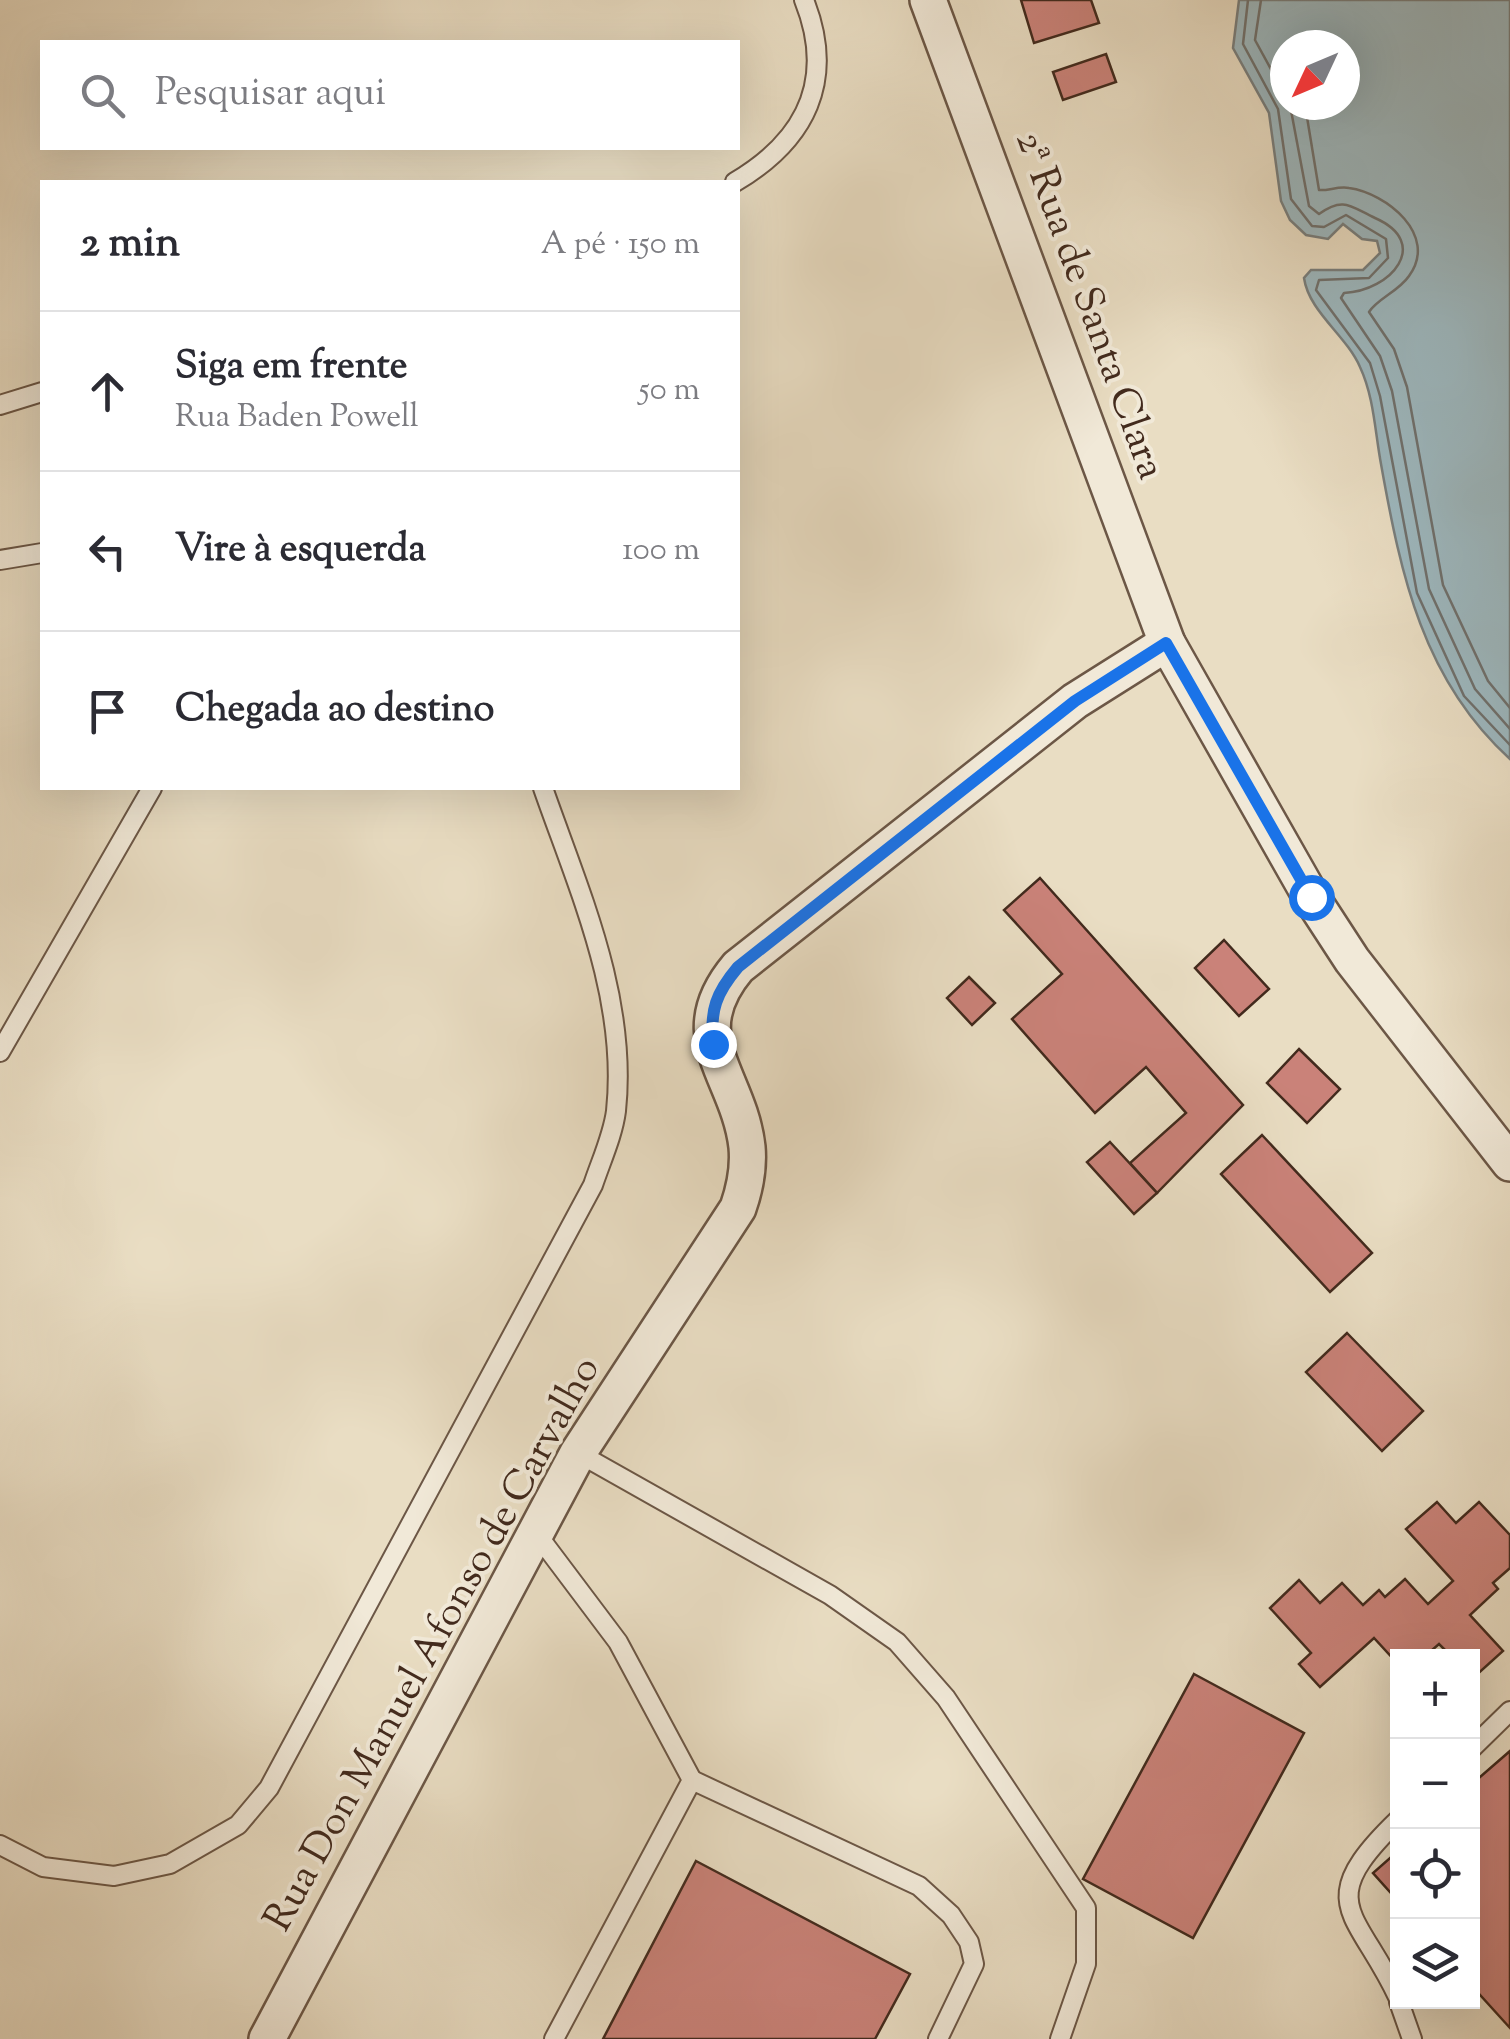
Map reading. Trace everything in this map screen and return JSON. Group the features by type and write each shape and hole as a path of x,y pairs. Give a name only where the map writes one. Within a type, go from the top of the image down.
{"street":[{"name":"2ª Rua de Santa Clara","path":"928,0 1166,643 1341,944 1510,1163"},
{"name":"Rua Don Manuel Afonso de Carvalho","path":"268,2039 578,1453 738,1208 747,1181 747,1144 713,1044 710,1016 719,990 738,967 1075,701 1166,643"}],"lane":[{"path":"739,180 772,161 803,123 816,78 816,31 804,0"},
{"path":"0,405 40,393"},
{"path":"0,560 40,553"},
{"path":"0,1052 151,790"},
{"path":"0,1844 43,1867 114,1876 170,1864 238,1825 269,1788 593,1185 616,1114 618,1046 607,978 543,790"},
{"path":"578,1453 830,1594 897,1642 946,1698 1086,1908 1086,1964 1060,2039"},
{"path":"536,1533 618,1642 692,1780 919,1886 951,1915 969,1942 974,1964 938,2039"},
{"path":"1480,1740 1510,1712"},
{"path":"554,2039 692,1780"},
{"path":"1390,1828 1360,1856 1347,1886 1349,1914 1390,1986"},
{"path":"1401,2009 1412,2039"}],"water":[{"path":"1239,0 1510,0 1510,759 1456,695 1420,624 1397,546 1365,378 1354,355 1307,290 1304,278 1311,270 1363,270 1380,253 1377,241 1362,239 1343,224 1328,239 1306,235 1290,220 1281,201 1269,113 1233,48"}],"building":[{"path":"1021,0 1091,0 1099,23 1034,43"},
{"path":"1106,54 1116,82 1063,100 1053,72"},
{"path":"1040,878 1243,1105 1157,1193 1130,1163 1186,1113 1146,1067 1095,1113 1012,1019 1062,974 1004,910"},
{"path":"1224,940 1269,989 1239,1016 1195,968"},
{"path":"969,977 995,1003 972,1025 947,998"},
{"path":"1299,1049 1340,1089 1307,1123 1267,1083"},
{"path":"1262,1135 1372,1253 1330,1292 1221,1174"},
{"path":"1110,1142 1157,1193 1134,1214 1087,1162"},
{"path":"1347,1333 1423,1411 1382,1451 1306,1372"},
{"path":"1437,1502 1456,1523 1479,1502 1510,1535 1510,1568 1493,1583 1498,1589 1470,1615 1503,1651 1480,1672 1480,1649 1444,1649 1439,1644 1433,1649 1390,1649 1390,1655 1374,1638 1320,1687 1299,1664 1311,1653 1270,1608 1299,1580 1320,1603 1342,1583 1363,1605 1379,1590 1385,1597 1405,1579 1428,1604 1453,1581 1406,1529"},
{"path":"1194,1674 1304,1733 1193,1938 1083,1879"},
{"path":"1510,1751 1510,2028 1480,1995 1480,1777"},
{"path":"1390,1858 1390,1892 1373,1873"},
{"path":"696,1861 910,1974 875,2039 603,2039"}],"route":[{"path":"713,1044 710,1016 719,990 738,967 1075,701 1121,668 1166,643 1311,897"}]}
